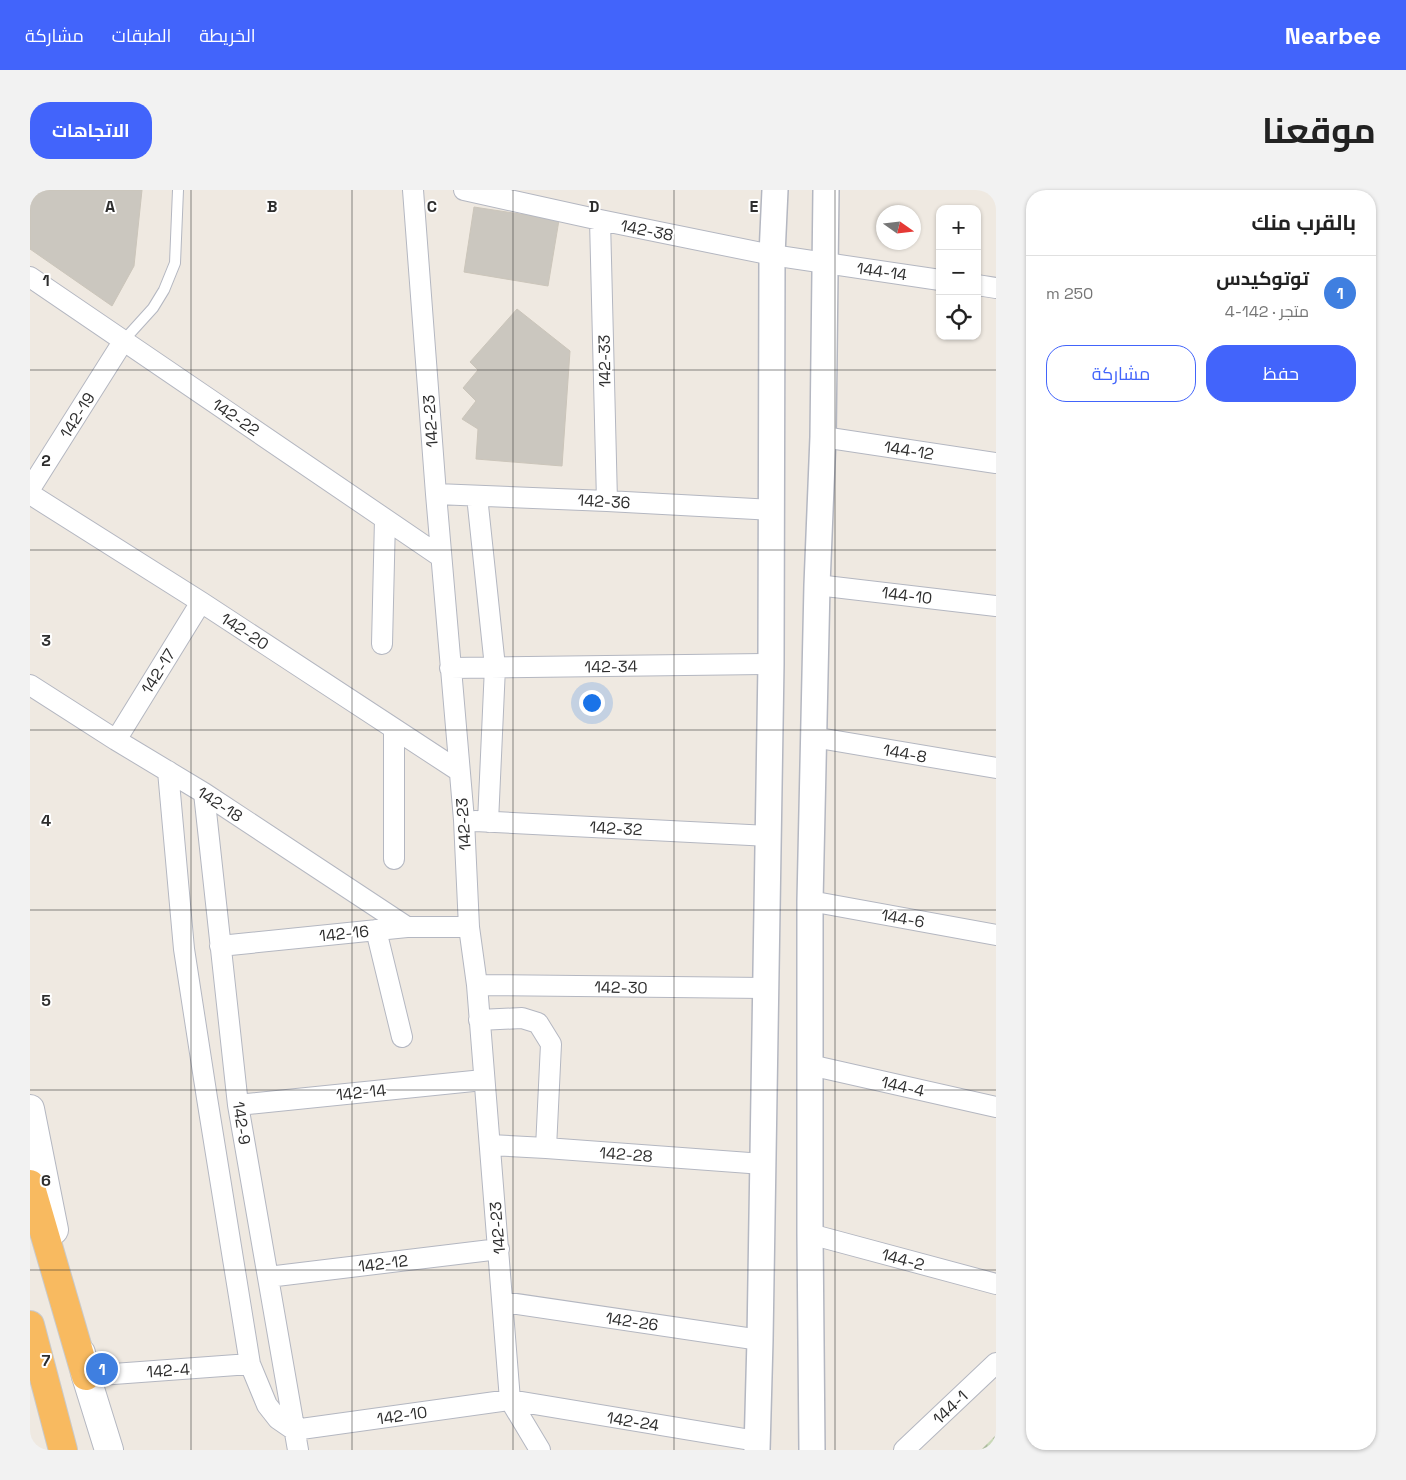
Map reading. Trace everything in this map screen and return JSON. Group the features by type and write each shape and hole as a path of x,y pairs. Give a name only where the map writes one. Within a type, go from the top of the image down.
{"highway":[{"path":"30,1184 86,1376"},
{"path":"30,1325 63,1450"}],"main road":[{"path":"30,1109 86,1376 108,1450"}],"street":[{"name":"142-23","path":"413,190 441,557 464,820 469,927 477,985 483,1080 499,1249 510,1400 540,1450"},
{"name":"142-38","path":"464,190 772,255 824,263"},
{"path":"757,1446 771,664 772,255 775,190"},
{"path":"812,1450 810,901 817,585 823,437 826,190"},
{"name":"142-33","path":"600,220 607,501"},
{"name":"144-14","path":"824,263 936,279"},
{"name":"142-22","path":"30,277 441,557"},
{"path":"981,286 996,288"},
{"name":"142-19","path":"30,489 124,340"},
{"name":"144-12","path":"823,437 996,463"},
{"name":"142-20","path":"30,494 201,602 459,771"},
{"name":"142-36","path":"436,494 772,510"},
{"path":"477,496 495,668 488,822"},
{"path":"382,644 385,519"},
{"name":"144-10","path":"817,585 996,606"},
{"name":"142-17","path":"116,740 201,602"},
{"name":"142-34","path":"450,668 771,664"},
{"name":"142-18","path":"30,685 204,793 407,927"},
{"path":"394,729 394,859"},
{"name":"144-8","path":"813,738 996,768"},
{"path":"168,771 184,949 206,1098 250,1364 267,1405 278,1419 294,1430"},
{"name":"142-9","path":"204,793 238,1105 298,1450"},
{"name":"142-32","path":"464,820 768,836"},
{"name":"144-6","path":"810,901 996,935"},
{"name":"142-16","path":"220,946 407,927 469,927"},
{"path":"376,930 402,1037"},
{"name":"142-30","path":"477,985 765,988"},
{"path":"480,1020 522,1018 538,1023 551,1044 546,1148"},
{"name":"144-4","path":"810,1065 996,1107"},
{"name":"142-14","path":"238,1105 483,1080"},
{"name":"142-28","path":"490,1145 763,1164"},
{"name":"144-2","path":"810,1234 996,1284"},
{"name":"142-12","path":"268,1277 499,1249"},
{"name":"142-26","path":"503,1302 760,1340"},
{"name":"144-1","path":"904,1450 996,1363"},
{"name":"142-4","path":"86,1376 250,1364"},
{"name":"142-10","path":"294,1430 510,1400"},
{"name":"142-24","path":"510,1400 757,1446"}],"lane":[{"path":"124,340 153,308 164,290 175,264 178,190"}],"green space":[{"path":"996,1435 996,1450 981,1450"}],"building":[{"path":"30,190 142,190 134,266 112,306 30,249"},
{"path":"474,207 559,220 548,286 464,272"},
{"path":"517,309 570,351 562,466 476,459 478,429 462,419 476,401 463,388 478,370 470,362"}],"place":[{"name":"توتوكيدس","path":"102,1369"}]}
